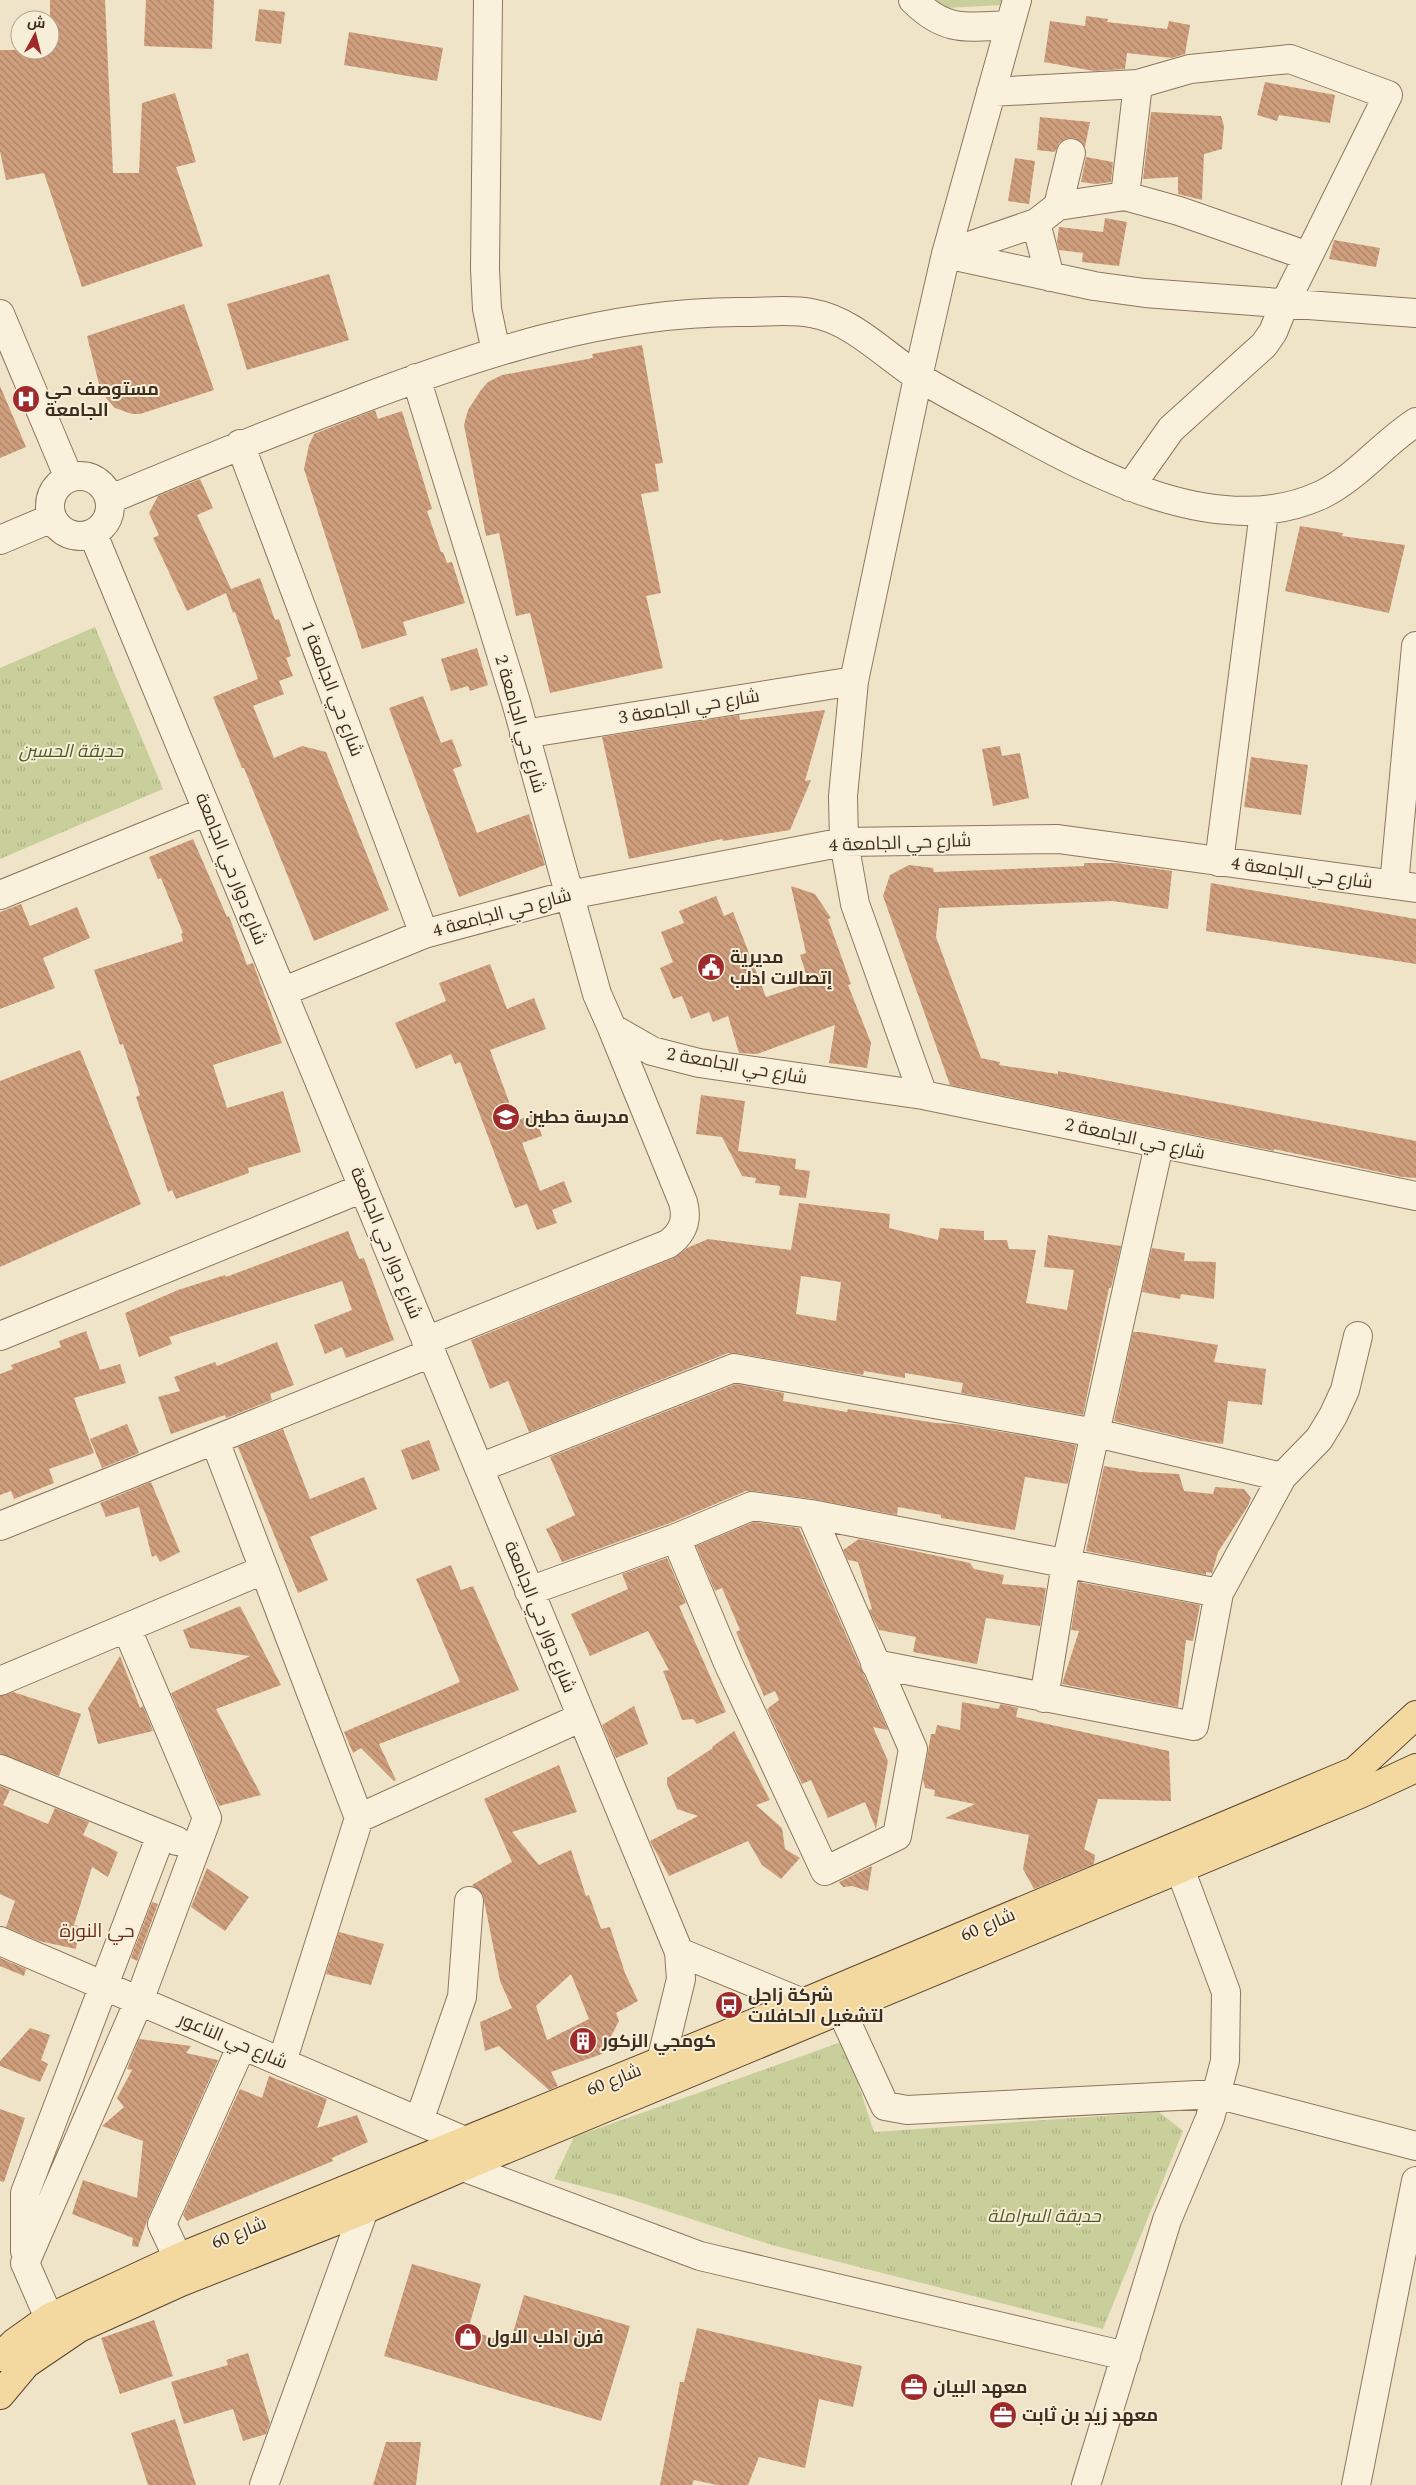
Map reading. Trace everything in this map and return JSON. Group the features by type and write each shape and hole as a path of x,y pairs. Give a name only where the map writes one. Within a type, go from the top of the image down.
{"main road":[{"name":"شارع 60","path":"0,2395 26,2364 79,2328 181,2282 364,2210 464,2154 661,2060 803,2003 1356,1772 1416,1715"},
{"name":"شارع 60","path":"0,2357 14,2343 49,2318 178,2258 464,2154 841,2010 1180,1869 1416,1768"}],"street":[{"path":"488,0 485,276 487,309 496,352"},
{"path":"913,0 938,21 956,26 1013,13 946,254 918,377 854,681 843,796 844,842 855,904 923,1095"},
{"path":"991,92 1138,84 1190,69 1290,59 1388,95 1284,305 1273,332 1264,345 1171,429 1130,487"},
{"path":"1125,196 1138,84"},
{"path":"1058,206 1071,153"},
{"path":"946,254 1036,223 1058,206 1125,196 1178,211 1308,256"},
{"path":"1036,223 1050,277"},
{"path":"946,254 1094,286 1145,293 1284,305 1416,313"},
{"path":"111,499 240,444 416,378 496,352 606,324 711,311 810,312 849,328 918,377 1087,469 1130,487 1220,509 1264,512 1299,504 1340,485 1416,422"},
{"path":"0,314 69,478"},
{"name":"شارع حي الجامعة 2","path":"416,378 516,702 597,994 612,1028 652,1051 699,1063 923,1095 1159,1145 1416,1196"},
{"name":"شارع حي الجامعة 1","path":"240,444 424,934"},
{"path":"82,476 94,479 104,487 111,499 111,513 108,519 104,526 93,534 80,537 68,535 58,527 52,518 50,506 52,494 59,484 69,478 82,476"},
{"path":"1220,862 1264,512"},
{"path":"0,540 52,518"},
{"name":"شارع دوار حي الجامعة","path":"93,534 679,1952 682,1979 661,2060"},
{"path":"1405,886 1416,646"},
{"name":"شارع حي الجامعة 3","path":"524,734 854,681"},
{"path":"0,895 207,811"},
{"name":"شارع حي الجامعة 4","path":"282,992 424,934 569,894 844,842 1058,839 1405,886"},
{"path":"0,1526 216,1441 668,1244 682,1230 685,1221 683,1202 612,1028"},
{"path":"1044,1698 1066,1564 1159,1145"},
{"path":"0,1336 363,1188"},
{"path":"875,1664 1194,1726 1219,1593 1282,1477 1319,1439 1333,1416 1348,1382 1358,1336"},
{"path":"479,1468 734,1368 1096,1432 1282,1477"},
{"path":"216,1441 358,1818 282,2062"},
{"path":"529,1591 676,1538 752,1506 810,1514 1219,1593"},
{"path":"676,1538 728,1663 825,1871 896,1836 913,1749 810,1514"},
{"path":"0,1682 263,1570"},
{"path":"25,2263 139,2001 207,1818 127,1629"},
{"path":"358,1818 582,1717"},
{"path":"0,1769 196,1849"},
{"path":"49,2318 25,2263 25,2193 161,1835"},
{"path":"1086,2485 1167,2220 1210,2118 1225,2061 1226,1992 1180,1869"},
{"path":"419,2121 462,1997 469,1900"},
{"name":"شارع حي الناعور","path":"0,1942 419,2121 464,2154 700,2256 1126,2356"},
{"path":"679,1952 803,2003"},
{"path":"841,2010 885,2106 893,2109 907,2110 1216,2094 1416,2146"},
{"path":"178,2258 162,2224 242,2045"},
{"path":"1356,2485 1416,2181"},
{"path":"264,2485 364,2210"}],"green space":[{"path":"935,0 1003,0 1002,5 946,8"},
{"name":"حديقة الحسين","path":"95,627 163,789 0,859 0,668"},
{"name":"حديقة السراملة","path":"844,2041 874,2132 1159,2112 1183,2131 1103,2329 772,2245 620,2196 554,2179 574,2137"}],"building":[{"path":"50,0 105,0 113,173 139,173 142,103 175,93 196,162 176,167 203,246 82,287 44,173 6,180 0,151 0,50 10,50 10,60 60,60 60,10 50,10"},
{"path":"146,0 214,0 212,49 144,46"},
{"path":"259,9 285,12 281,44 255,41"},
{"path":"1086,16 1108,19 1107,22 1167,29 1169,21 1190,25 1185,54 1172,58 1127,53 1125,69 1094,71 1044,62 1050,21 1085,26"},
{"path":"349,32 443,48 437,81 344,65"},
{"path":"1265,82 1335,95 1330,123 1279,115 1277,121 1257,115"},
{"path":"1151,112 1221,116 1224,126 1222,149 1204,154 1202,200 1178,194 1178,177 1143,179"},
{"path":"1040,117 1090,122 1085,147 1075,138 1067,138 1059,143 1055,152 1037,150"},
{"path":"1086,157 1113,162 1111,182 1096,184 1081,182"},
{"path":"1015,158 1035,161 1029,204 1008,201"},
{"path":"1105,218 1127,222 1119,266 1082,262 1083,253 1059,250 1057,242 1059,227 1103,232"},
{"path":"1334,240 1380,248 1376,267 1329,259"},
{"path":"329,274 349,340 247,370 227,304"},
{"path":"184,304 214,390 140,414 132,414 115,408 101,392 87,336"},
{"path":"642,345 663,463 655,464 659,491 641,494 661,593 646,596 663,668 550,693 530,613 516,616 499,533 486,536 464,425 468,410 481,390 488,382 502,375 593,358 592,354"},
{"path":"0,386 26,447 0,458"},
{"path":"375,410 378,419 402,411 432,509 427,511 441,552 443,552 447,563 452,562 465,603 403,622 407,635 362,649 304,469 309,445 314,434"},
{"path":"200,479 213,508 197,515 231,589 260,578 275,620 279,619 291,656 286,658 293,676 279,681 284,694 253,706 274,758 302,746 326,752 389,910 314,941 213,697 258,679 235,612 233,613 226,593 187,611 153,538 159,535 149,513 158,496"},
{"path":"1300,526 1343,533 1342,536 1405,545 1389,613 1285,591"},
{"path":"477,648 488,685 470,691 468,686 451,691 441,659"},
{"path":"423,696 441,743 452,739 462,766 453,769 477,833 529,814 545,865 459,897 389,708"},
{"path":"825,710 805,781 811,780 790,830 723,841 722,839 629,859 602,737 739,715 740,720"},
{"path":"1000,746 1002,756 1020,753 1029,798 993,806 982,749"},
{"path":"1251,757 1308,765 1301,815 1244,807"},
{"path":"193,839 227,917 229,916 247,965 253,963 282,1043 213,1065 227,1108 283,1091 301,1152 248,1168 249,1173 176,1199 172,1190 168,1192 136,1097 140,1095 123,1044 120,1045 94,970 183,941 181,934 183,933 161,878 158,879 149,857"},
{"path":"1084,863 1116,863 1172,871 1168,909 1112,901 939,908 936,937 981,1058 1000,1062 999,1065 1058,1074 1058,1071 1416,1141 1416,1178 1402,1177 1274,1149 1274,1151 950,1085 883,896 890,875 909,865 933,868 934,872 1084,866"},
{"path":"1211,883 1416,919 1416,964 1206,931"},
{"path":"791,886 815,894 831,918 828,919 851,984 848,985 871,1043 867,1068 829,1063 835,1025 757,1054 739,1053 728,1016 713,1022 709,1012 691,1019 682,996 673,999 660,968 673,962 661,932 684,923 679,911 716,896 724,916 733,912 766,997 809,983 800,955 806,953"},
{"path":"21,904 30,926 77,907 90,938 43,958 55,988 0,1009 0,912"},
{"path":"490,964 507,1009 534,998 546,1029 490,1050 516,1121 534,1114 542,1136 522,1143 540,1191 564,1181 572,1202 552,1210 557,1223 537,1230 527,1204 515,1208 460,1062 455,1064 451,1054 416,1069 395,1023 446,1001 439,983"},
{"path":"80,1050 141,1204 0,1267 0,1081"},
{"path":"701,1095 745,1101 738,1151 796,1159 795,1169 810,1171 806,1198 779,1195 780,1186 755,1183 756,1178 742,1176 722,1137 696,1134"},
{"path":"799,1203 890,1214 889,1228 938,1240 940,1228 984,1231 984,1240 1007,1240 1009,1249 1036,1250 1026,1303 1067,1310 1074,1270 1044,1267 1048,1235 1121,1246 1111,1288 1109,1288 1083,1415 961,1393 963,1383 905,1373 905,1378 864,1371 863,1375 728,1353 529,1432 508,1381 490,1389 471,1340 674,1258 687,1248 708,1239 791,1250","holes":["801,1276 841,1282 836,1321 796,1314"]},
{"path":"348,1231 359,1259 364,1258 394,1340 346,1358 342,1347 325,1354 314,1325 352,1310 342,1281 169,1337 172,1344 139,1357 125,1313 178,1290 225,1275 226,1277"},
{"path":"1152,1248 1185,1253 1184,1261 1216,1262 1214,1299 1181,1294 1180,1299 1142,1292"},
{"path":"86,1331 100,1370 120,1364 126,1383 74,1398 94,1453 49,1469 54,1483 14,1499 11,1491 0,1495 0,1374 13,1369 11,1365 61,1347 59,1341"},
{"path":"1133,1332 1218,1345 1214,1362 1266,1369 1262,1405 1228,1401 1223,1444 1194,1440 1114,1421"},
{"path":"277,1342 294,1385 270,1394 272,1400 226,1418 225,1415 171,1434 158,1397 180,1391 174,1377 215,1362 217,1366"},
{"path":"736,1384 784,1393 783,1401 847,1412 848,1409 936,1423 956,1424 1076,1445 1068,1484 1025,1477 1015,1530 941,1518 941,1515 898,1507 897,1515 813,1499 746,1491 670,1523 562,1562 546,1529 575,1515 550,1457"},
{"path":"127,1424 139,1453 102,1468 90,1439"},
{"path":"283,1429 310,1499 364,1477 377,1509 310,1537 328,1580 298,1593 238,1447"},
{"path":"429,1440 440,1470 412,1480 401,1450"},
{"path":"1104,1466 1140,1472 1179,1474 1184,1491 1213,1494 1215,1487 1244,1489 1251,1498 1248,1506 1218,1552 1212,1573 1206,1572 1206,1575 1086,1551"},
{"path":"151,1482 180,1552 160,1562 156,1555 152,1557 139,1507 106,1517 100,1503"},
{"path":"754,1522 799,1528 888,1730 873,1727 888,1761 876,1829 865,1802 828,1818 811,1780 802,1784 767,1709 779,1700 775,1691 764,1696 736,1632 740,1630 722,1588 715,1591 696,1546"},
{"path":"859,1539 970,1563 974,1569 1004,1575 1002,1584 1046,1588 1040,1626 986,1618 977,1664 913,1652 916,1637 879,1630 869,1610 872,1609 858,1562 848,1560 843,1550"},
{"path":"667,1558 686,1603 679,1606 726,1712 697,1724 693,1719 682,1720 663,1671 669,1670 648,1631 590,1656 571,1614 628,1589 622,1574"},
{"path":"451,1565 461,1590 473,1586 519,1690 379,1744 396,1780 394,1781 361,1748 353,1753 344,1732 460,1682 416,1579"},
{"path":"1079,1582 1200,1605 1193,1641 1186,1640 1178,1707 1062,1684 1079,1631 1071,1630"},
{"path":"240,1606 281,1685 216,1709 261,1795 219,1806 171,1693 250,1656 190,1648 183,1630"},
{"path":"120,1656 140,1708 143,1706 153,1731 98,1744 88,1708"},
{"path":"13,1692 81,1714 59,1776 0,1754 0,1696"},
{"path":"962,1702 998,1709 1001,1704 1018,1708 1016,1717 1169,1751 1171,1801 1098,1799 1084,1849 1095,1855 1094,1864 1034,1889 1023,1869 1029,1835 945,1818 975,1804 934,1796 935,1790 925,1788 923,1780 931,1734 935,1734 937,1725 960,1730"},
{"path":"634,1706 648,1744 616,1758 602,1725"},
{"path":"734,1731 770,1800 756,1805 782,1828 785,1849 800,1858 781,1879 762,1865 748,1841 669,1876 650,1841 698,1816 677,1809 667,1784 667,1778 713,1748"},
{"path":"559,1765 577,1812 512,1832 539,1865 571,1850 586,1896 589,1895 601,1929 610,1927 625,1973 638,2001 616,2013 619,2021 602,2054 551,2072 558,2086 549,2090 499,2046 485,2051 480,2022 512,2008 500,1981 483,1895 472,1885 512,1862 484,1799","holes":["571,1974 589,2019 547,2040 536,2006"]},
{"path":"0,1786 10,1790 3,1805 48,1824 55,1808 89,1822 83,1835 118,1852 108,1877 92,1867 74,1925 79,1926 76,1949 39,1941 6,1927 15,1901 0,1894"},
{"path":"872,1866 868,1891 852,1886 843,1887 839,1882"},
{"path":"207,1868 249,1897 225,1931 191,1907"},
{"path":"152,1902 158,1904 137,1961 131,1958"},
{"path":"339,1932 384,1944 371,1985 326,1974"},
{"path":"0,1958 26,1969 24,1976 0,1966"},
{"path":"30,2028 50,2035 41,2060 48,2064 40,2082 0,2066 0,2061"},
{"path":"139,2039 191,2046 186,2053 218,2060 148,2218 138,2247 132,2246 133,2238 72,2214 83,2180 137,2198 143,2141 102,2126 124,2107 117,2098 132,2070 127,2069"},
{"path":"269,2076 327,2099 317,2128 357,2115 368,2142 332,2158 333,2161 187,2221 183,2215 240,2089 262,2098"},
{"path":"0,2109 25,2118 4,2182 0,2181"},
{"path":"412,2264 481,2284 468,2330 510,2343 524,2295 630,2326 601,2421 384,2356"},
{"path":"154,2320 173,2376 120,2394 101,2338"},
{"path":"697,2328 862,2366 853,2407 819,2399 805,2468 759,2457 748,2485 717,2485 694,2480 692,2485 660,2485 680,2382 684,2382"},
{"path":"248,2353 270,2423 266,2434 243,2441 233,2409 184,2424 171,2382 228,2365 226,2360"},
{"path":"175,2419 196,2485 148,2485 131,2433"},
{"path":"386,2442 421,2442 416,2485 373,2485"}],"place":[{"name":"مستوصف حي الجامعة","path":"26,399"},
{"name":"مديرية إتصالات ادلب","path":"711,967"},
{"name":"مدرسة حطين","path":"506,1117"},
{"name":"شركة زاجل لتشغيل الحافلات","path":"729,2005"},
{"name":"كومجي الزكور","path":"583,2041"},
{"name":"فرن ادلب الاول","path":"468,2337"},
{"name":"معهد البيان","path":"914,2387"},
{"name":"معهد زيد بن ثابت","path":"1003,2415"}],"district":[{"name":"حي النورة","path":"97,1931"}]}
